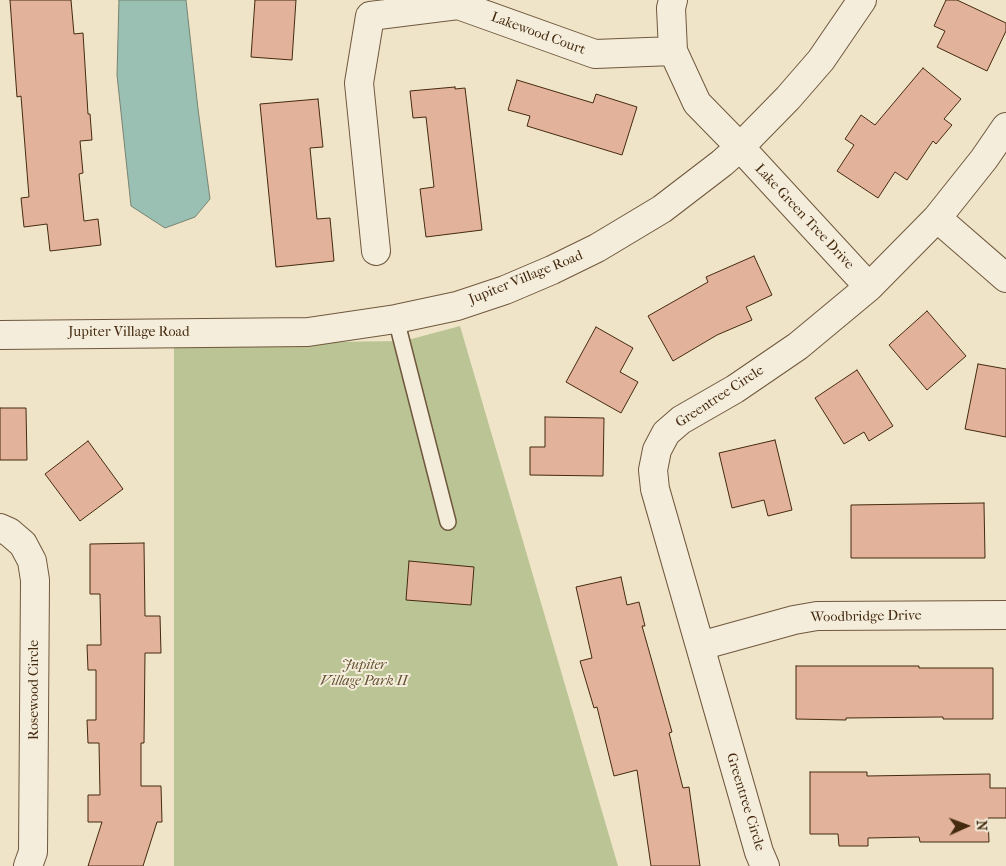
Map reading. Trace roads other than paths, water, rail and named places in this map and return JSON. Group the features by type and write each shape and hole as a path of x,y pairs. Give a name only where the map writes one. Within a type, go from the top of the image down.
{"street":[{"path":"673,0 673,51"},
{"name":"Jupiter Village Road","path":"0,334 308,332 396,319 457,306 505,290 597,248 662,208 740,147 788,98 821,60 862,0"},
{"name":"Lakewood Court","path":"376,251 359,83 370,16 458,5 595,54 673,51"},
{"name":"Lake Green Tree Drive","path":"673,51 697,103 740,147 869,288"},
{"name":"Greentree Circle","path":"766,866 758,852 655,489 653,470 656,450 666,433 681,420 735,389 798,346 869,288 937,218 984,159 1006,127"},
{"path":"937,218 1006,278"},
{"name":"Rosewood Circle","path":"0,528 9,532 23,544 32,560 35,580 34,852 28,866"},
{"name":"Woodbridge Drive","path":"700,646 794,620 816,616 1006,615"}],"lane":[{"path":"396,319 448,522"}],"water":[{"path":"119,0 186,0 210,199 195,217 165,228 131,206 117,75"}],"park label":[{"name":"Jupiter Village Park II","path":"364,674"}]}
